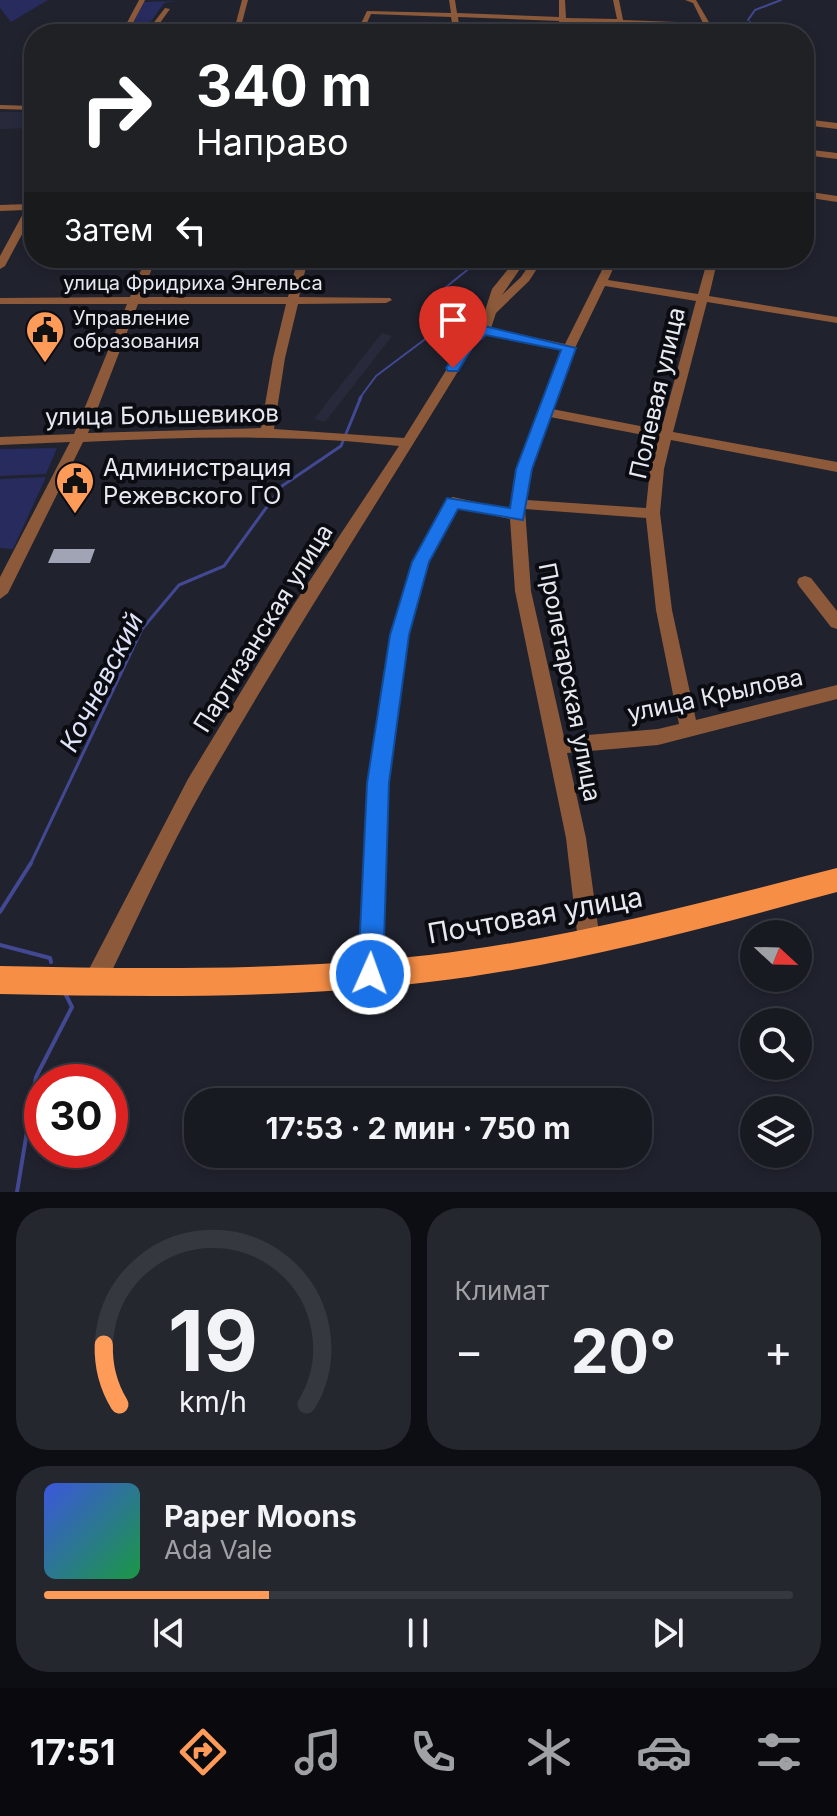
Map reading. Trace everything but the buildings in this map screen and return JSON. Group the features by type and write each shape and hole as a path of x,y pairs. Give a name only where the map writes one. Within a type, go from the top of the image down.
{"main road":[{"name":"Почтовая улица","path":"0,980 370,974 589,941 837,880"}],"street":[{"path":"129,24 142,0"},
{"path":"239,24 245,0"},
{"path":"452,0 457,24"},
{"path":"562,0 563,24"},
{"path":"616,0 622,24"},
{"path":"691,0 706,24"},
{"path":"156,24 167,9"},
{"path":"364,24 369,12 690,24"},
{"path":"0,107 24,108"},
{"path":"814,123 837,126"},
{"path":"814,153 837,156"},
{"path":"814,196 837,199"},
{"path":"0,208 24,207"},
{"path":"0,266 24,222"},
{"path":"0,593 78,437 147,268"},
{"path":"267,434 301,268"},
{"name":"Партизанская улица","path":"83,981 299,610 383,483 469,343 484,330 498,289 515,268"},
{"name":"Партизанская улица","path":"490,312 532,268"},
{"name":"Пролетарская улица","path":"589,941 576,838 523,591 518,510 524,469 545,412 569,348 608,268"},
{"name":"Полевая улица","path":"689,728 664,610 653,513 657,469 710,268"},
{"path":"601,282 837,320"},
{"name":"улица Фридриха Энгельса","path":"0,301 386,300"},
{"path":"484,330 569,348"},
{"path":"545,412 837,467"},
{"name":"улица Большевиков","path":"0,441 325,434 406,442"},
{"path":"370,974 378,783 399,635 421,562 453,502 518,510 653,513"},
{"path":"805,582 837,623"},
{"name":"улица Крылова","path":"555,746 658,737 837,692"}],"shaded area":[{"path":"0,0 48,0 11,22 0,8"},
{"path":"176,1 164,3 149,24 132,24 143,2"},
{"path":"0,112 24,112 24,128 0,129"},
{"path":"382,333 392,336 325,422 314,419"},
{"path":"57,448 46,474 0,476 0,449"},
{"path":"46,477 13,549 0,548 0,479"}],"waterway":[{"name":"Кочневский","path":"748,20 755,10 781,0"},
{"name":"Кочневский","path":"359,399 376,376 428,337 435,296 470,268"},
{"name":"Кочневский","path":"31,863 142,629 179,585 224,566 282,486 341,446 361,397"},
{"name":"Кочневский","path":"0,912 31,863"},
{"name":"Кочневский","path":"0,945 50,958 51,962"},
{"name":"Кочневский","path":"17,1192 36,1077 72,1007 65,993"}],"place":[{"name":"Управление образования","path":"45,364"},
{"name":"Администрация Режевского ГО","path":"75,515"}],"route":[{"path":"370,974 378,783 399,635 409,597 421,562 453,502 517,516 524,469 569,348 484,330 469,343 453,368"}]}
